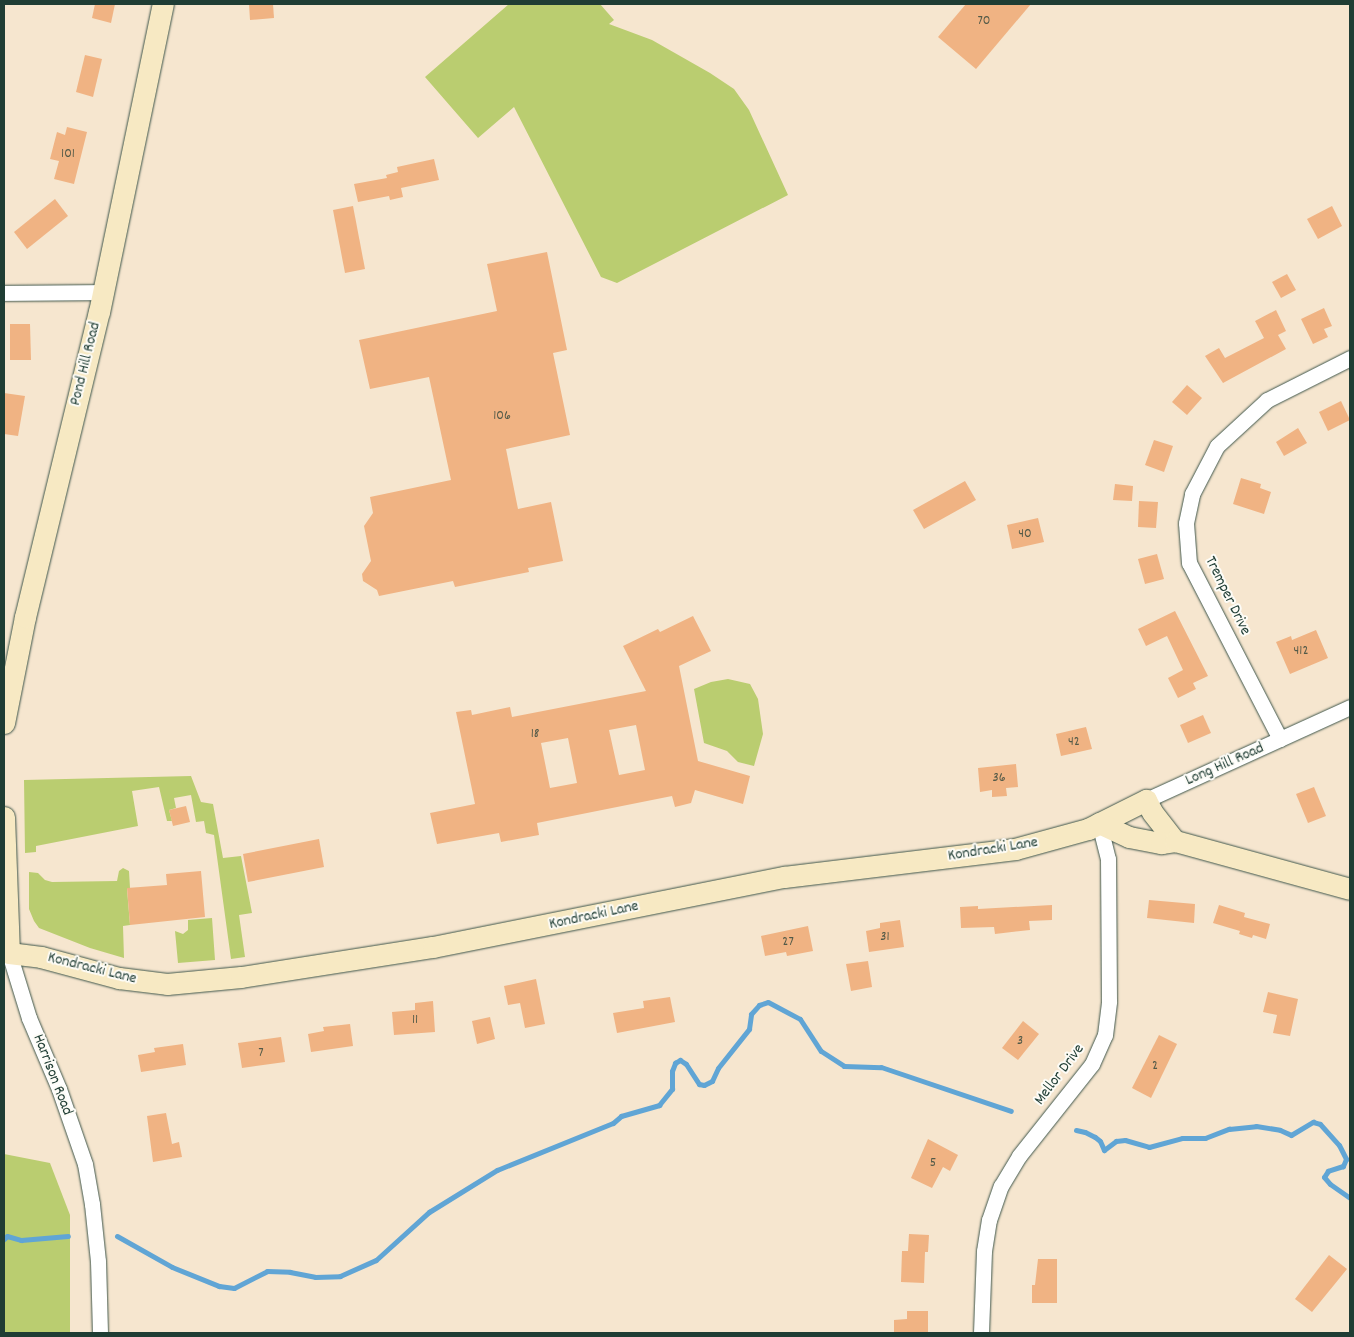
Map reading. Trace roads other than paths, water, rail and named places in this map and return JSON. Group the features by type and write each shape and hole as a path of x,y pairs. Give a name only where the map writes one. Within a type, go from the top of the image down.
{"main road":[{"name":"Pond Hill Road","path":"4,723 18,646 103,292 163,4"},
{"name":"Long Hill Road","path":"1100,823 1146,800"},
{"path":"1146,800 1152,812 1175,841"},
{"name":"Harrison Road","path":"4,817 9,953"},
{"path":"1100,823 1129,837 1161,843 1175,841 1350,889"},
{"name":"Kondracki Lane","path":"9,953 41,957 135,981 168,984 211,981 477,939 776,878 1014,849 1068,835 1100,823"}],"street":[{"path":"4,294 103,292"},
{"name":"Tremper Drive","path":"1280,740 1189,563 1186,523 1192,494 1217,446 1267,400 1350,358"},
{"name":"Long Hill Road","path":"1146,800 1350,707"},
{"name":"Mellor Drive","path":"981,1333 984,1251 996,1199 1019,1156 1092,1064 1105,1035 1109,1000 1108,859 1100,823"},
{"name":"Harrison Road","path":"9,953 30,1018 59,1089 85,1164 92,1204 98,1261 100,1333"}],"waterway":[{"path":"117,1236 172,1267 219,1286 234,1288 267,1271 290,1272 315,1277 340,1276 376,1260 429,1212 497,1170 613,1123 621,1116 659,1105 672,1089 672,1071 675,1063 680,1060 686,1064 699,1084 704,1085 712,1081 718,1068 749,1029 751,1014 759,1005 768,1002 800,1019 821,1051 844,1066 881,1067 1011,1111"},
{"path":"1076,1130 1095,1137 1100,1141 1104,1150 1116,1141 1125,1140 1149,1147 1182,1138 1205,1138 1229,1129 1256,1126 1280,1130 1291,1135 1313,1122 1320,1124 1339,1145 1346,1159 1343,1166 1328,1171 1324,1177 1330,1184 1350,1198"},
{"path":"4,1239 7,1236 21,1240 68,1236"}]}
